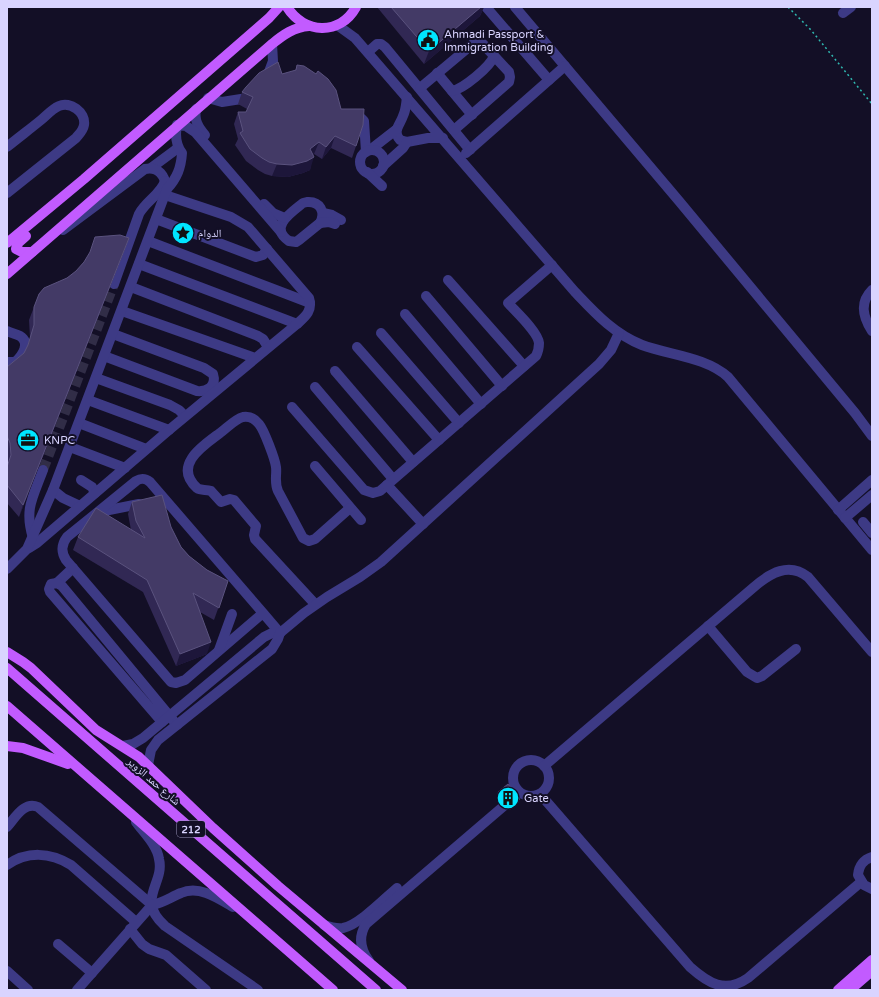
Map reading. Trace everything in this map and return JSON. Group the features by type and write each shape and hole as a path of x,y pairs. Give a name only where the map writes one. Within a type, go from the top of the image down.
{"main road":[{"path":"7,243 84,179 269,18 279,7"},
{"path":"288,7 293,16 300,22 318,28 328,28 337,25 346,20 356,7"},
{"path":"7,274 208,98 284,34 299,26 309,26"},
{"path":"32,252 24,253 19,251 16,249 16,245 58,206 84,179"},
{"path":"7,652 31,668 96,730 122,746 148,765 213,828 278,886 402,990"},
{"name":"شارع حمد الزوير","path":"7,668 376,990"},
{"name":"212","path":"7,706 333,990"},
{"path":"7,746 23,748 76,767"},
{"path":"838,990 872,960"},
{"path":"850,990 872,970"}],"street":[{"path":"486,7 549,80"},
{"path":"515,7 680,201 855,413 872,436"},
{"path":"337,25 351,34 368,52 596,314 619,333 640,344 660,351 704,362 722,371 872,550"},
{"path":"420,88 475,42 483,44 509,72 510,80 454,130"},
{"path":"267,77 273,61 272,44"},
{"path":"368,52 377,44 383,45 470,150"},
{"path":"452,91 463,86 488,65 494,56"},
{"path":"460,158 565,66"},
{"path":"437,73 472,114"},
{"path":"370,151 380,154 383,164 385,184 362,168 360,161 363,154 370,151 396,129 403,117 407,97"},
{"path":"208,98 222,102 241,99"},
{"path":"7,148 53,110 62,105 67,104 75,107 84,120 84,127 76,138 7,193"},
{"path":"196,109 195,120 200,129 268,209 278,216 285,218"},
{"path":"355,119 361,118 364,121 370,151"},
{"path":"27,549 33,538 70,447 148,242 166,188 176,179 182,153 178,148 176,133 177,125 186,126 195,132 288,241 296,242 320,223 338,222 332,215 323,213 317,204 307,202 303,203 285,218 280,228 281,232"},
{"path":"396,129 397,137 400,140 407,142 428,138 443,138"},
{"path":"367,172 374,173 403,148 407,142"},
{"path":"42,243 79,219 141,170 151,168 178,148"},
{"path":"151,168 158,171 166,188"},
{"path":"7,569 27,549 37,543 185,416 297,324 309,312 310,303 306,295 251,230 243,224 166,188 161,188 139,214 114,284"},
{"path":"320,223 323,213"},
{"path":"156,219 256,257 263,255 267,249"},
{"path":"148,242 310,303"},
{"path":"139,264 297,324"},
{"path":"292,407 364,490 370,493 376,493 533,359 538,352 538,339 508,303 552,265"},
{"path":"448,280 524,366"},
{"path":"131,287 258,336 268,347"},
{"path":"872,290 868,304 863,306 864,315 872,331"},
{"path":"426,296 502,386"},
{"path":"122,310 255,358"},
{"path":"405,314 481,404"},
{"path":"7,331 21,337 24,340 25,347 21,356 15,362 7,362"},
{"path":"381,333 459,423"},
{"path":"148,765 149,756 154,745 272,649 280,633 315,604 371,570 424,524 599,364 611,350 619,333"},
{"path":"104,356 197,391 206,390 211,387 214,382 213,374 204,368 112,334"},
{"path":"357,347 439,440"},
{"path":"335,371 413,462"},
{"path":"96,378 175,407 185,416"},
{"path":"315,387 424,524"},
{"path":"88,400 169,430"},
{"path":"855,413 872,429"},
{"path":"315,604 255,539 254,535 256,526 234,500 228,499 221,502 210,490 200,490 196,487 189,474 190,460 198,449 236,421 244,417 252,418 260,426 274,460 276,471 275,483 278,491 304,538 309,541 315,539 350,508"},
{"path":"79,423 146,449"},
{"path":"70,447 125,468"},
{"path":"314,466 361,520"},
{"path":"33,538 29,524 29,508 43,470"},
{"path":"263,613 182,681 176,683 171,682 66,560 63,552 64,540 136,481 142,479 148,480 263,613 280,633"},
{"path":"81,480 92,487 95,493"},
{"path":"838,510 872,480"},
{"path":"53,490 63,498 80,506"},
{"path":"845,518 872,495"},
{"path":"97,512 138,504"},
{"path":"863,522 872,533"},
{"path":"73,568 57,583 62,586 166,719 177,725"},
{"path":"544,766 763,580 780,571 794,570 804,574 870,646"},
{"path":"219,650 232,614"},
{"path":"708,626 747,672 757,678 762,676 796,649"},
{"path":"122,746 138,741 264,637 272,633 280,633"},
{"path":"537,760 544,766 549,775 547,788 540,794 530,796 515,792 512,777 514,770 518,765 524,761 537,760"},
{"path":"540,794 690,967 704,979 718,985 733,985 743,982 861,882"},
{"path":"324,925 334,928 342,928 351,925 360,919 503,802 366,924 362,933 361,944 364,954 374,967"},
{"path":"7,827 26,806 38,808 152,904"},
{"path":"131,815 152,842 160,860 159,871 152,893 152,904 156,915 165,926 258,990"},
{"path":"7,865 19,858 34,854 56,857 71,865 133,926 142,944 149,949 166,955 206,990"},
{"path":"872,857 864,860 858,874 861,882 872,889"},
{"path":"77,990 152,904 164,902 183,892 193,890 202,891 216,897 245,914"},
{"path":"58,944 92,973"},
{"path":"7,971 28,990"}],"path":[{"path":"788,7 811,30 872,104"}],"building":[{"name":"Ahmadi Passport & Immigration Building","path":"391,7 481,7 429,51"},
{"path":"278,62 282,74 296,70 297,65 304,66 316,74 318,71 328,79 336,90 341,109 364,109 363,125 356,146 335,136 326,147 319,142 310,149 314,157 307,161 292,165 269,162 250,149 240,133 243,131 238,112 246,112 253,97 242,92 259,73"},
{"name":"KNPC","path":"120,235 129,238 23,505 7,485 7,467 11,455 10,443 7,436 7,367 24,353 28,345 34,325 34,307 39,294 44,288 67,278 76,271 90,252 95,237"},
{"path":"162,495 171,527 181,547 189,556 207,570 228,581 219,608 193,593 211,642 180,654 147,580 78,537 96,508 145,538 136,521 132,502"},
{"name":"Gate","path":"508,784 520,799 511,807 498,792"}],"tunnel":[{"path":"43,470 114,284"}],"place":[{"name":"Ahmadi Passport & Immigration Building","path":"428,40"},
{"name":"الدوام","path":"183,233"},
{"name":"KNPC","path":"28,440"},
{"name":"Gate","path":"508,798"}]}
